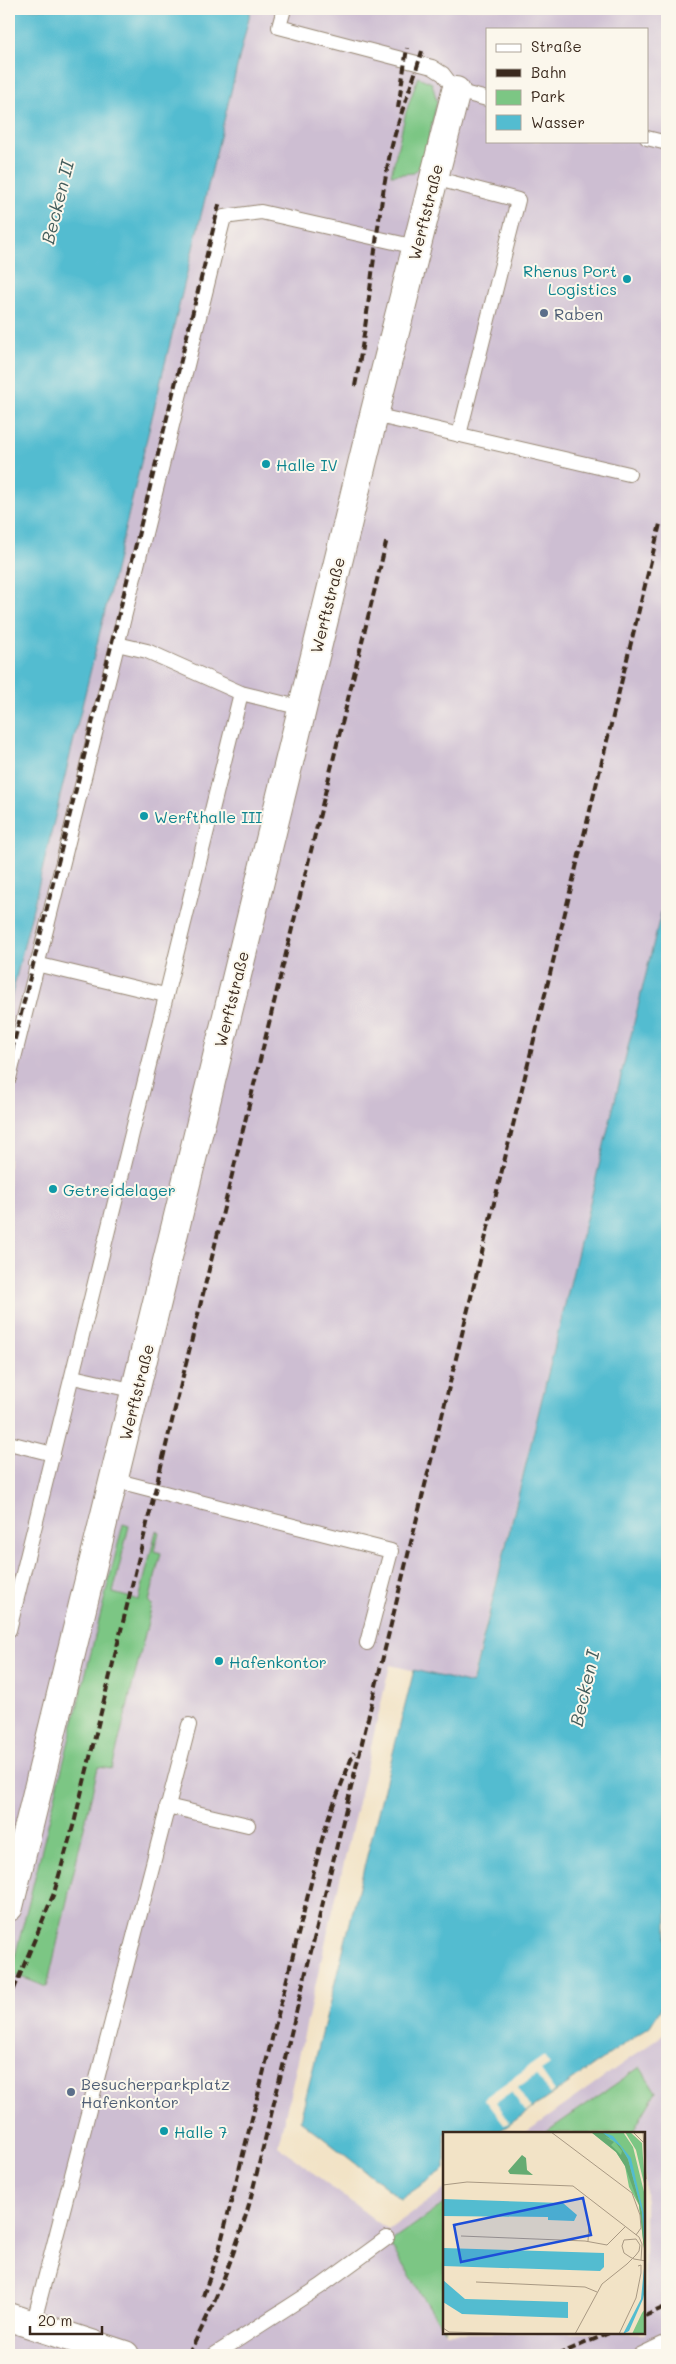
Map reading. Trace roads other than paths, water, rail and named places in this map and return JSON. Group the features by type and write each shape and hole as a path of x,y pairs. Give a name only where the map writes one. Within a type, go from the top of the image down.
{"street":[{"name":"Werftstraße","path":"9,1907 374,415 456,91"},
{"path":"21,2320 125,2355"}],"lane":[{"path":"284,9 279,27 432,67 443,74 456,91 486,99"},
{"path":"648,138 667,143"},
{"path":"434,178 518,200 459,435"},
{"path":"9,1078 224,217 261,212 416,247"},
{"path":"374,415 629,474"},
{"path":"117,644 147,651 241,693 302,708"},
{"path":"9,1630 241,693"},
{"path":"36,964 165,995"},
{"path":"73,1376 136,1391"},
{"path":"9,1444 53,1454"},
{"path":"114,1480 391,1550 367,1643"},
{"path":"21,2320 168,1806 189,1725"},
{"path":"168,1806 248,1825"},
{"path":"214,2355 321,2286 387,2238"},
{"path":"640,2355 667,2342"}],"water":[{"name":"Becken II","path":"9,9 251,9 9,1007"},
{"name":"Becken I","path":"667,888 667,1991 660,2010 650,2026 498,2132 443,2132 443,2170 401,2199 300,2120 414,1670 472,1684"}],"railway":[{"path":"398,108 407,48"},
{"path":"355,386 365,330 388,164 399,121 422,51"},
{"path":"9,1063 220,201"},
{"path":"188,2355 222,2282 249,2205 660,524"},
{"path":"9,2001 54,1893 75,1819 387,539"},
{"path":"203,2296 218,2254 321,1843 329,1816 354,1752"},
{"path":"646,2316 667,2306"},
{"path":"557,2355 607,2334"}],"place":[{"name":"Rhenus Port Logistics","path":"627,279"},
{"name":"Raben","path":"544,313"},
{"name":"Halle IV","path":"266,464"},
{"name":"Werfthalle III","path":"144,816"},
{"name":"Getreidelager","path":"53,1189"},
{"name":"Hafenkontor","path":"219,1661"},
{"name":"Besucherparkplatz Hafenkontor","path":"71,2092"},
{"name":"Halle 7","path":"164,2131"}]}
